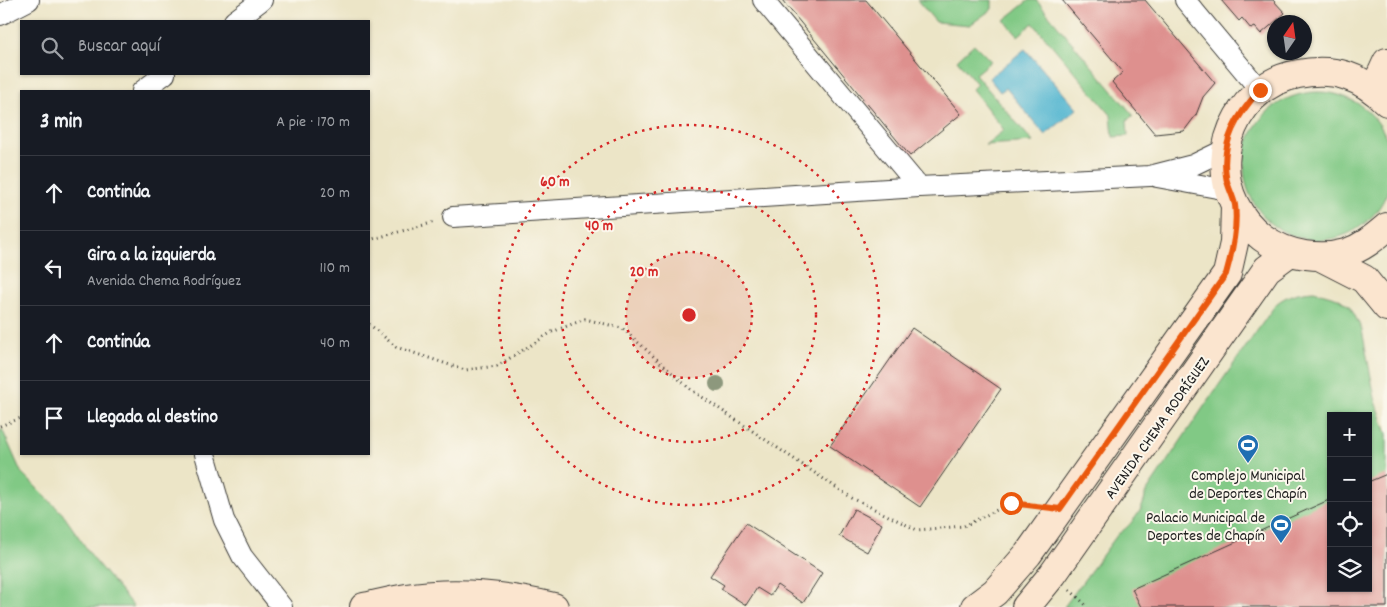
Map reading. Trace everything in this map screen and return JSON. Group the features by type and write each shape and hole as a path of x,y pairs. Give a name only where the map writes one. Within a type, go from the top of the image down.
{"main road":[{"path":"1381,96 1387,62"},
{"name":"AVENIDA CHEMA RODRÍGUEZ","path":"975,607 994,592 1028,554 1226,274 1234,243 1232,197 1225,170 1226,149 1232,128 1243,108 1260,90 1285,77 1316,71 1347,75 1381,96"},
{"path":"1232,197 1248,225 1267,242 1290,252 1321,257 1364,278 1387,307"},
{"path":"1321,257 1346,253 1369,242 1387,227"},
{"name":"AVENIDA CHEMA RODRÍGUEZ","path":"1026,607 1054,574 1267,269 1290,252"},
{"path":"364,607 406,598 450,594 493,595 554,607"}],"street":[{"path":"0,15 29,0"},
{"path":"235,20 262,0"},
{"path":"763,0 918,187"},
{"path":"1185,0 1260,90"},
{"path":"143,90 164,75"},
{"path":"453,217 918,187 1150,176 1193,165 1226,149"},
{"path":"1150,176 1232,197"},
{"path":"205,455 224,520 242,556 282,607"}],"path":[{"path":"370,240 453,217"},
{"path":"370,325 396,347 465,370 497,366 552,332 586,319 622,328 690,389 852,498 917,530 964,526 1011,503 1060,509"},
{"path":"0,426 20,418"}],"green space":[{"path":"917,0 992,0 992,9 970,25 936,22"},
{"path":"1029,0 1036,0 1133,115 1127,121 1128,136 1113,137 1111,115 1033,23 1018,36 1004,20"},
{"path":"974,44 991,61 975,74 1033,142 985,145 1004,130 972,89 977,84 957,60"},
{"path":"1304,93 1332,93 1359,104 1380,125 1388,144 1388,188 1380,207 1359,228 1332,239 1304,239 1277,228 1256,207 1245,180 1245,152 1256,125 1277,104"},
{"name":"Complejo Municipal de Deportes Chapín","path":"1314,291 1338,298 1349,306 1362,330 1375,398 1387,434 1387,607 1064,607 1118,534 1136,517 1143,505 1145,494 1276,304 1289,296"},
{"path":"2,429 21,472 62,513 96,562 134,607 0,607 0,431"}],"water":[{"path":"1025,49 1077,109 1045,135 1006,88 1000,92 989,78"}],"building":[{"path":"782,0 866,0 961,114 910,156"},
{"path":"1062,0 1145,0 1215,83 1203,97 1196,115 1184,131 1155,134 1112,82 1123,72"},
{"path":"1221,0 1273,0 1285,13 1283,15 1267,15 1267,29 1261,34 1255,27 1251,29 1242,18 1239,21"},
{"path":"912,328 1001,389 920,507 830,446"},
{"name":"Palacio Municipal de Deportes de Chapín","path":"1387,474 1387,607 1141,607 1132,589 1327,501 1327,592 1372,592 1372,480"},
{"path":"854,509 882,524 867,552 839,536"},
{"path":"746,523 822,573 803,603 777,585 770,596 757,588 746,605 721,589 724,585 710,576"}],"place":[{"name":"Complejo Municipal de Deportes Chapín","path":"1248,464"},
{"name":"Palacio Municipal de Deportes de Chapín","path":"1281,544"}],"route":[{"path":"1011,503 1060,509 1226,274 1234,243 1235,205 1228,190 1225,162 1226,149 1232,128 1243,108 1260,90"}]}
